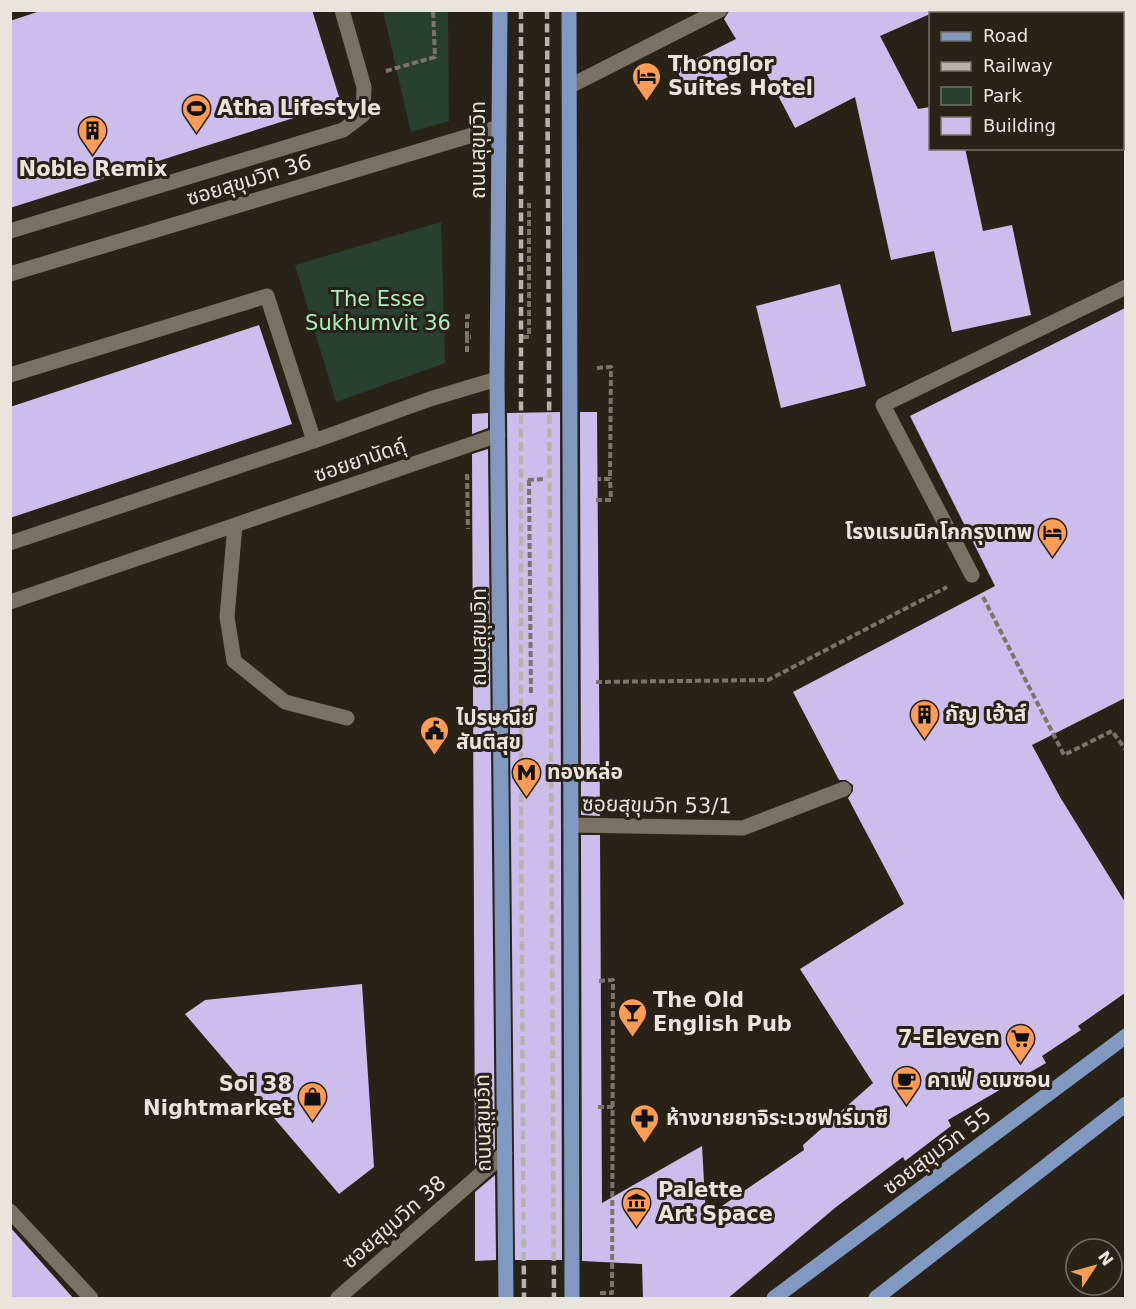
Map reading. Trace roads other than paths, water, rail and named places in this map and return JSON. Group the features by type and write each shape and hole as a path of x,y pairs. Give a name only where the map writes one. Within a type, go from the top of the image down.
{"main road":[{"name":"ถนนสุขุมวิท","path":"500,10 496,379 506,1299"},
{"path":"569,10 572,1299"},
{"name":"ซอยสุขุมวิท 55","path":"774,1299 1125,1036"},
{"path":"876,1299 1125,1104"}],"street":[{"path":"10,231 343,130 363,115 364,87 342,10"},
{"path":"570,86 720,10"},
{"name":"ซอยสุขุมวิท 36","path":"10,274 499,127"},
{"path":"972,575 883,405 1125,287"},
{"path":"10,375 267,296 314,441"},
{"path":"10,543 314,441 430,399 496,379"},
{"name":"ซอยยานัดถุ์","path":"10,602 498,435"},
{"path":"235,525 227,617 234,661 285,702 347,718"},
{"name":"ซอยสุขุมวิท 53/1","path":"571,825 743,828 844,789"},
{"name":"ซอยสุขุมวิท 38","path":"338,1299 505,1153"},
{"path":"10,1210 91,1299"}],"railway":[{"path":"521,10 521,796 524,1298"},
{"path":"547,10 554,1298"}],"place":[{"name":"Thonglor Suites Hotel","path":"647,102"},
{"name":"Atha Lifestyle","path":"196,134"},
{"name":"Noble Remix","path":"93,156"},
{"name":"โรงแรมนิกโกกรุงเทพ","path":"1053,558"},
{"name":"กัญ เฮ้าส์","path":"924,740"},
{"name":"ไปรษณีย์ สันติสุข","path":"435,756"},
{"name":"ทองหล่อ","path":"526,798"},
{"name":"The Old English Pub","path":"632,1038"},
{"name":"7-Eleven","path":"1021,1064"},
{"name":"คาเฟ่ อเมซอน","path":"906,1106"},
{"name":"Soi 38 Nightmarket","path":"313,1122"},
{"name":"ห้างขายยาจิระเวชฟาร์มาซี","path":"645,1144"},
{"name":"Palette Art Space","path":"637,1228"}],"park label":[{"name":"The Esse Sukhumvit 36","path":"378,311"}]}
